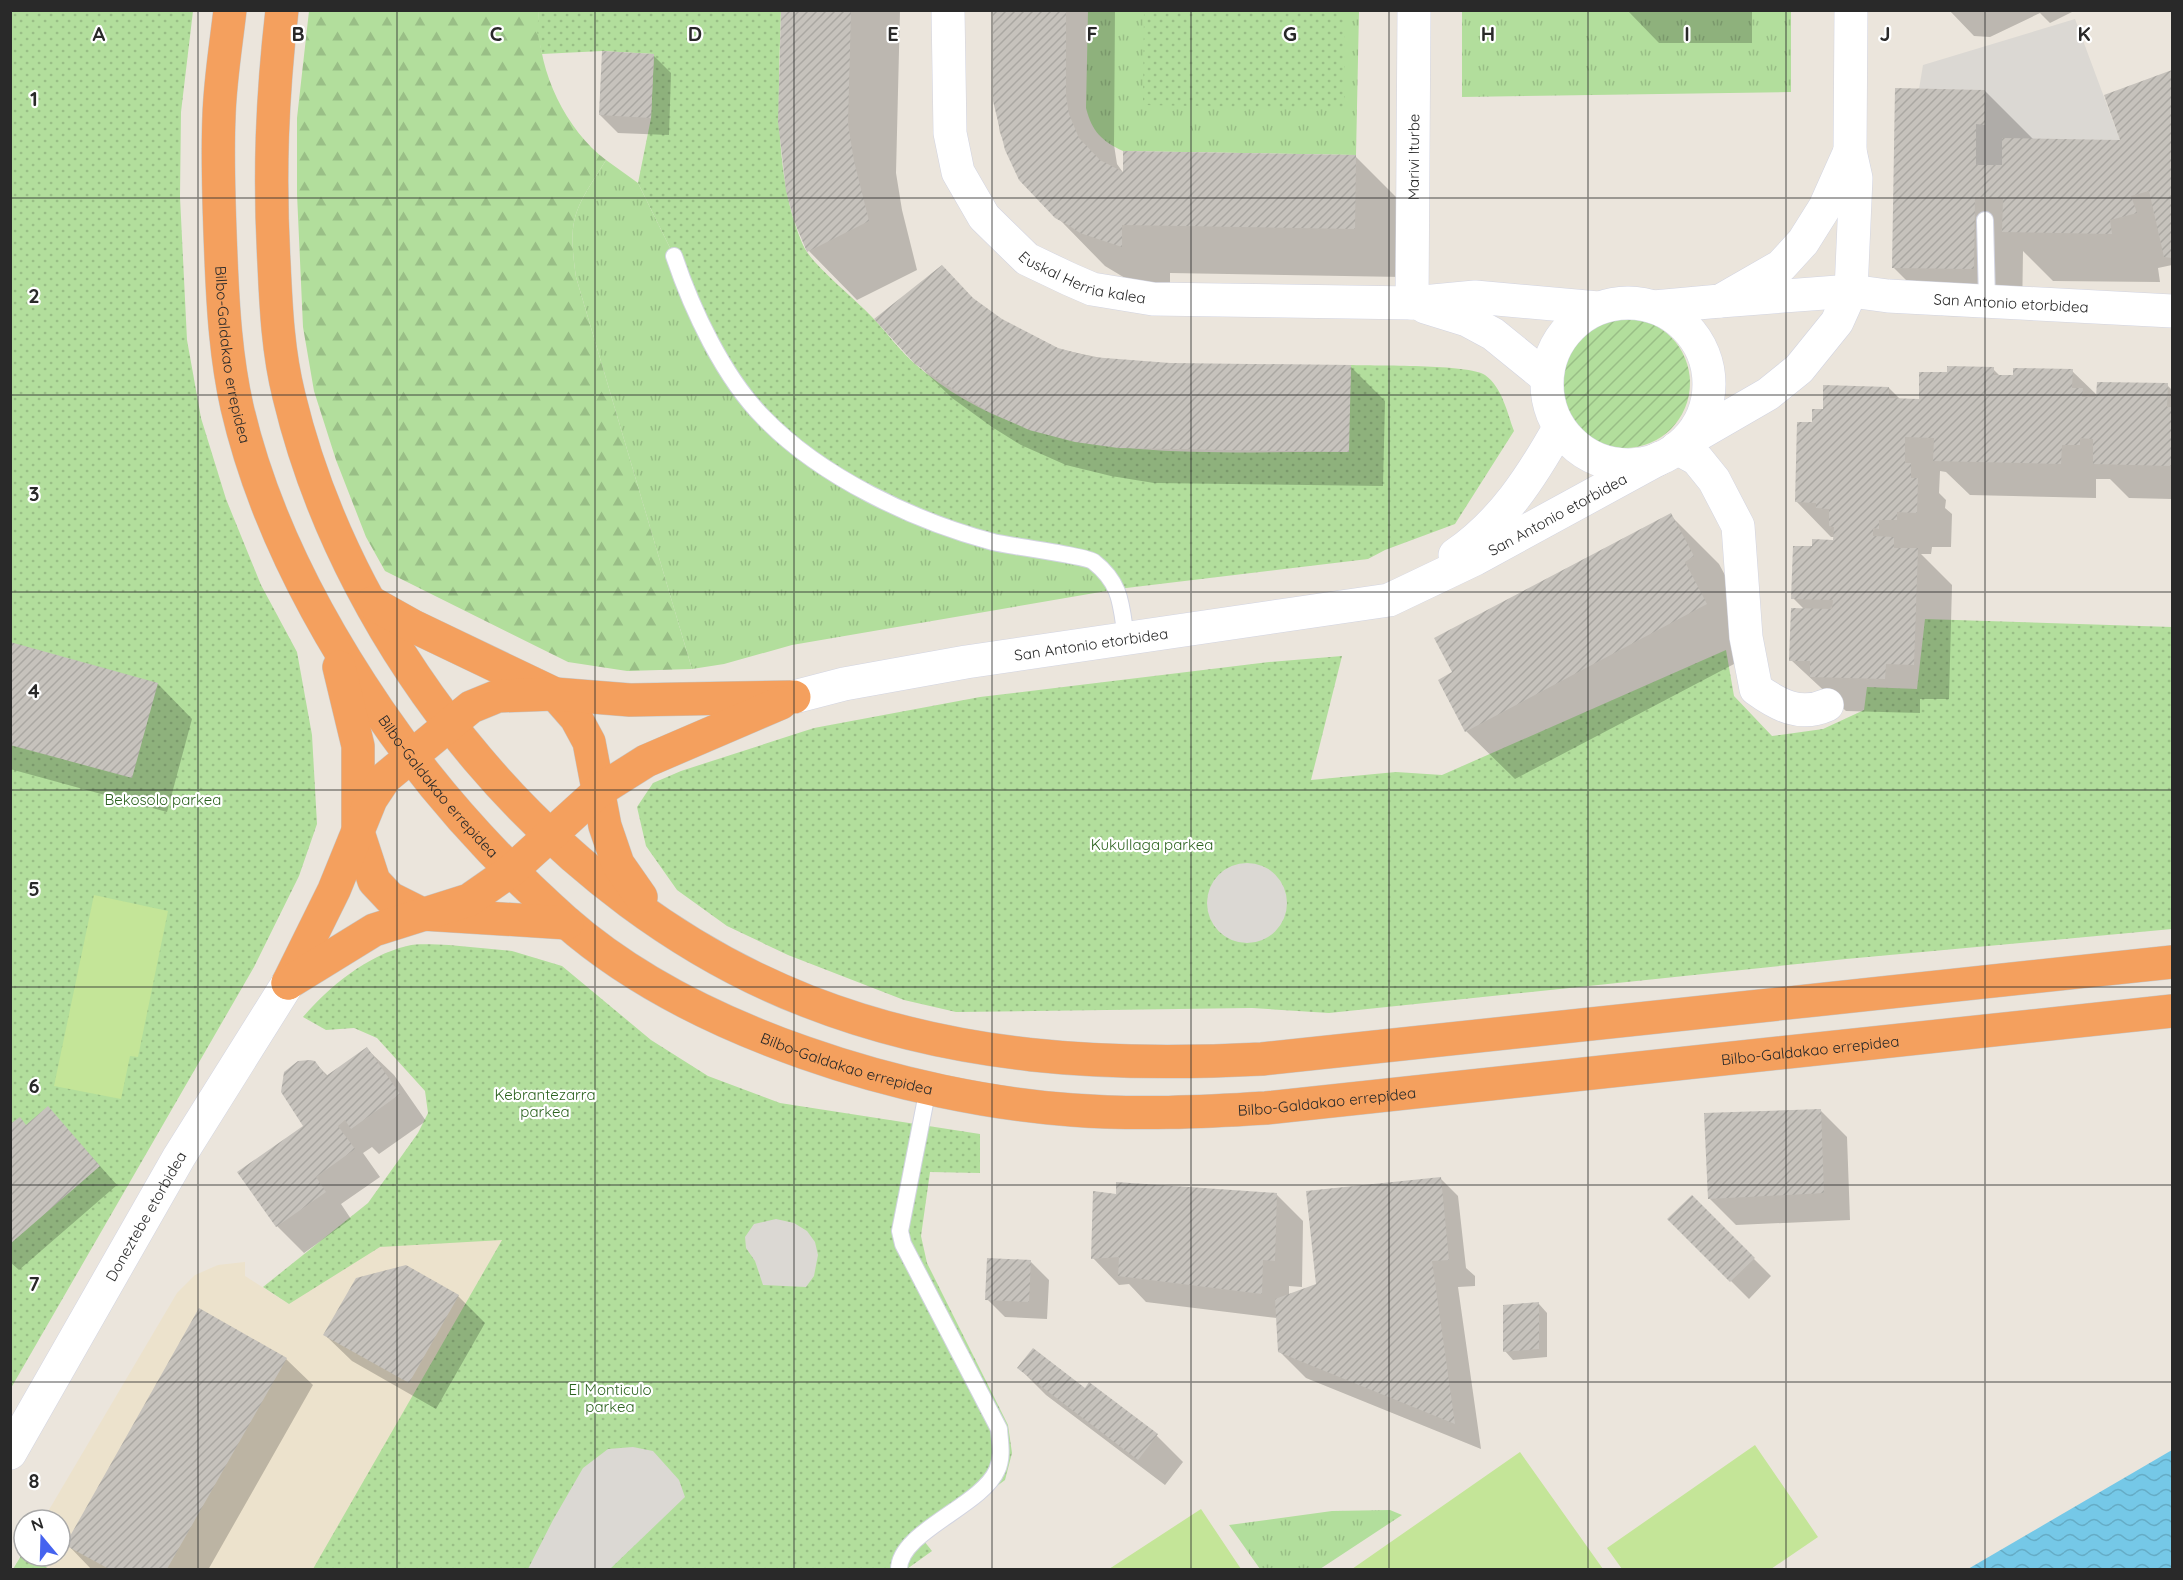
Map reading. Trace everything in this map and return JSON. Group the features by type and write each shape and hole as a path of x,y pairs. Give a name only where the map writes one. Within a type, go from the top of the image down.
{"highway":[{"name":"Bilbo-Galdakao errepidea","path":"230,10 219,114 218,196 225,335 238,409 262,486 295,569 353,674 429,782 567,923 632,970 698,1007 801,1052 928,1088 1008,1103 1072,1110 1166,1113 1266,1108 2172,1011"},
{"path":"282,10 271,117 270,195 277,330 289,397 311,469 342,548 395,648 448,725 471,753 550,836 660,923 720,963 808,1002 875,1023 945,1041 1015,1054 1075,1061 1166,1064 1262,1059 2172,962"},
{"path":"372,603 413,626 555,694 576,717 589,742 605,825 618,864 660,923"},
{"path":"333,639 358,746 358,832 374,881 390,898 422,914 567,923"},
{"path":"288,983 334,890 371,799 385,778 471,707 498,696 555,694 630,700 794,697"},
{"path":"288,983 374,930 469,900 513,870 600,790 646,761 794,697"}],"street":[{"name":"Euskal Herria kalea","path":"948,10 950,134 958,172 984,217 1027,259 1092,289 1153,299 1412,303 1475,297 1598,308"},
{"name":"Marivi Iturbe","path":"1412,303 1414,10"},
{"name":"San Antonio etorbidea","path":"794,697 844,684 944,666 1389,600 1475,559 1674,450 1768,394 1799,369 1837,322 1851,291 1856,178 1850,151 1851,10"},
{"name":"San Antonio etorbidea","path":"1654,307 1720,301 1781,266 1803,242 1825,207 1850,151"},
{"name":"San Antonio etorbidea","path":"1851,291 1888,296 2172,310"},
{"path":"1720,301 1851,291"},
{"name":"Euskal Herria kalea","path":"1412,303 1467,320 1493,334 1546,377"},
{"path":"1616,303 1636,303 1654,307 1675,318 1692,334 1704,355 1709,379 1707,402 1699,424 1674,450 1638,465 1593,458 1574,445 1559,428 1548,403 1546,377 1552,355 1562,335 1578,319 1598,308 1616,303"},
{"name":"San Antonio etorbidea","path":"1389,600 1477,540 1533,474 1559,428"},
{"path":"1674,450 1697,459 1714,480 1738,526 1746,637 1756,689 1779,704 1811,712 1827,705"},
{"name":"Doneztebe etorbidea","path":"11,1452 179,1156 288,983"}],"lane":[{"path":"1985,220 1987,300"},
{"path":"674,256 717,356 763,418 811,456 881,501 942,526 994,542 1093,560 1118,589 1126,638"},
{"path":"899,1569 912,1542 972,1498 989,1482 997,1471 1002,1453 999,1429 903,1244 900,1231 928,1088"}],"shaded area":[{"path":"2075,19 2120,140 2002,139 2002,165 1976,165 1976,124 1985,124 1985,90 1919,89 1923,65"},
{"path":"1247,863 1262,866 1275,875 1284,888 1287,903 1284,918 1275,931 1262,940 1247,943 1232,940 1219,931 1210,918 1207,903 1210,888 1219,875 1232,866"},
{"path":"776,1219 794,1223 807,1231 815,1242 818,1255 814,1276 806,1287 763,1285 755,1261 746,1248 745,1237 754,1224"},
{"path":"420,1240 502,1240 316,1569 48,1569 72,1568 72,1508 50,1508 177,1293 195,1275 218,1265 245,1262 245,1276 289,1304 315,1282 380,1247"},
{"path":"633,1447 653,1451 679,1480 685,1497 610,1569 528,1569 583,1468 608,1449"}],"green space":[{"name":"Bekosolo parkea","path":"11,11 193,11 181,112 180,197 187,340 201,418 226,499 261,585 297,652 312,735 317,824 299,876 254,967 11,1388"},
{"path":"309,11 539,11 542,52 555,93 577,130 606,160 576,214 573,226 573,257 576,277 692,669 627,671 568,662 385,571 366,537 336,460 314,391 303,327 297,194 297,118"},
{"path":"539,11 781,11 780,141 787,193 793,218 805,248 820,267 871,316 914,363 962,398 1012,422 1065,438 1121,447 1177,451 1348,452 1351,365 1442,367 1476,371 1485,375 1496,386 1514,431 1455,524 1385,550 1368,559 1118,589 1093,560 942,526 811,456 717,356 674,256 638,183 651,118 654,54 602,51 542,54 537,31"},
{"path":"1088,11 1359,11 1356,155 1123,151 1099,135 1091,123 1086,108"},
{"path":"1144,11 1345,13 1344,109 1143,105"},
{"path":"1462,11 1791,11 1791,92 1462,97"},
{"path":"606,160 638,183 674,256 1093,560 1118,589 792,645 724,664 692,669 576,277 573,257 573,226 576,214"},
{"path":"1625,318 1650,323 1671,337 1685,358 1690,383 1685,408 1671,429 1650,443 1625,448 1600,443 1579,429 1565,408 1560,383 1565,358 1579,337 1600,323"},
{"name":"Kukullaga parkea","path":"1925,619 2172,627 2172,929 1846,959 1329,1013 1252,1008 956,1012 904,1000 788,955 727,926 677,890 646,846 637,807 653,783 681,771 814,728 980,697 1269,662 1342,656 1311,780 1396,772 1442,775 1726,650 1734,696 1772,736 1823,729 1864,710 1867,687 1917,689"},
{"path":"94,895 168,911 138,1057 130,1056 121,1099 54,1086"},
{"name":"El Monticulo parkea","path":"412,945 449,945 512,951 562,966 651,1040 708,1076 780,1103 980,1134 980,1173 930,1172 921,1236 927,1263 1008,1425 1012,1453 1005,1480 924,1541 932,1551 907,1569 313,1569 502,1240 380,1247 289,1304 263,1287 368,1203 418,1133 428,1113 425,1091 377,1038 354,1028 326,1030 303,1017 337,984 377,957"},
{"path":"1755,1445 1818,1537 1771,1569 1622,1569 1607,1548"},
{"path":"1520,1452 1603,1569 1352,1569"},
{"path":"1201,1509 1241,1569 1109,1569"},
{"path":"1390,1510 1402,1515 1320,1569 1260,1569 1229,1525 1332,1511"},
{"path":"47,1568 48,1569 13,1569"}],"water":[{"path":"2172,1450 2172,1569 1968,1569"}],"building":[{"path":"781,10 851,10 848,124 854,161 869,221 807,252 794,221 786,191 778,122"},
{"path":"993,10 1066,10 1066,96 1069,114 1079,138 1100,160 1123,172 1123,151 1356,155 1355,229 1122,225 1122,247 1080,233 1055,218 1019,180 1005,150 993,101"},
{"path":"602,51 654,54 651,118 599,115"},
{"path":"2172,70 2172,258 2164,257 2149,191 2131,196 2137,213 2110,220 2112,234 2002,232 2003,198 1975,197 1974,269 1892,268 1895,88 1985,90 1985,125 1976,124 1976,165 2002,165 2002,138 2120,140 2104,95"},
{"path":"942,265 973,298 1002,319 1058,348 1092,357 1170,363 1351,365 1349,452 1118,448 1075,442 1029,430 985,410 915,364 874,319"},
{"path":"1947,366 1994,367 1994,375 2013,375 2013,368 2073,369 2072,388 2083,388 2082,397 2096,397 2097,382 2168,383 2167,407 2172,407 2172,466 2093,464 2093,439 2080,438 2080,445 2062,445 2061,464 1933,461 1934,438 1905,437 1905,463 1911,463 1911,478 1918,478 1917,513 1897,512 1897,520 1879,520 1879,529 1873,528 1873,536 1894,537 1894,548 1918,548 1914,665 1886,664 1885,679 1810,677 1810,661 1789,661 1791,608 1832,609 1833,600 1791,599 1793,546 1812,546 1812,539 1833,540 1834,527 1829,526 1829,509 1816,508 1816,503 1795,502 1797,422 1812,422 1812,409 1823,409 1823,385 1889,387 1889,398 1919,399 1919,372 1947,372"},
{"path":"1671,513 1694,556 1685,562 1707,604 1465,732 1438,680 1452,672 1434,638"},
{"path":"10,642 158,683 132,778 10,745"},
{"path":"367,1047 400,1094 351,1129 345,1120 338,1126 355,1149 316,1177 326,1192 276,1227 237,1172 303,1126 281,1092 284,1072 298,1061 310,1060 315,1061 326,1076"},
{"path":"48,1106 100,1166 10,1244 10,1124 20,1117 26,1125"},
{"path":"1821,1109 1824,1193 1708,1199 1704,1113"},
{"path":"1441,1177 1449,1260 1432,1261 1455,1424 1278,1352 1275,1299 1316,1284 1306,1191"},
{"path":"1116,1182 1277,1193 1275,1261 1263,1260 1262,1294 1118,1276 1119,1257 1091,1259 1093,1191 1116,1194"},
{"path":"1692,1195 1755,1258 1730,1282 1667,1219"},
{"path":"987,1258 1031,1260 1029,1302 985,1300"},
{"path":"406,1265 459,1295 409,1383 323,1335 356,1278"},
{"path":"1539,1302 1539,1349 1503,1352 1503,1305"},
{"path":"199,1308 287,1358 167,1569 109,1569 72,1549 72,1533"},
{"path":"1033,1348 1085,1388 1089,1382 1158,1434 1138,1460 1017,1368"}],"park label":[{"name":"Kebrantezarra parkea","path":"545,1102"}]}
